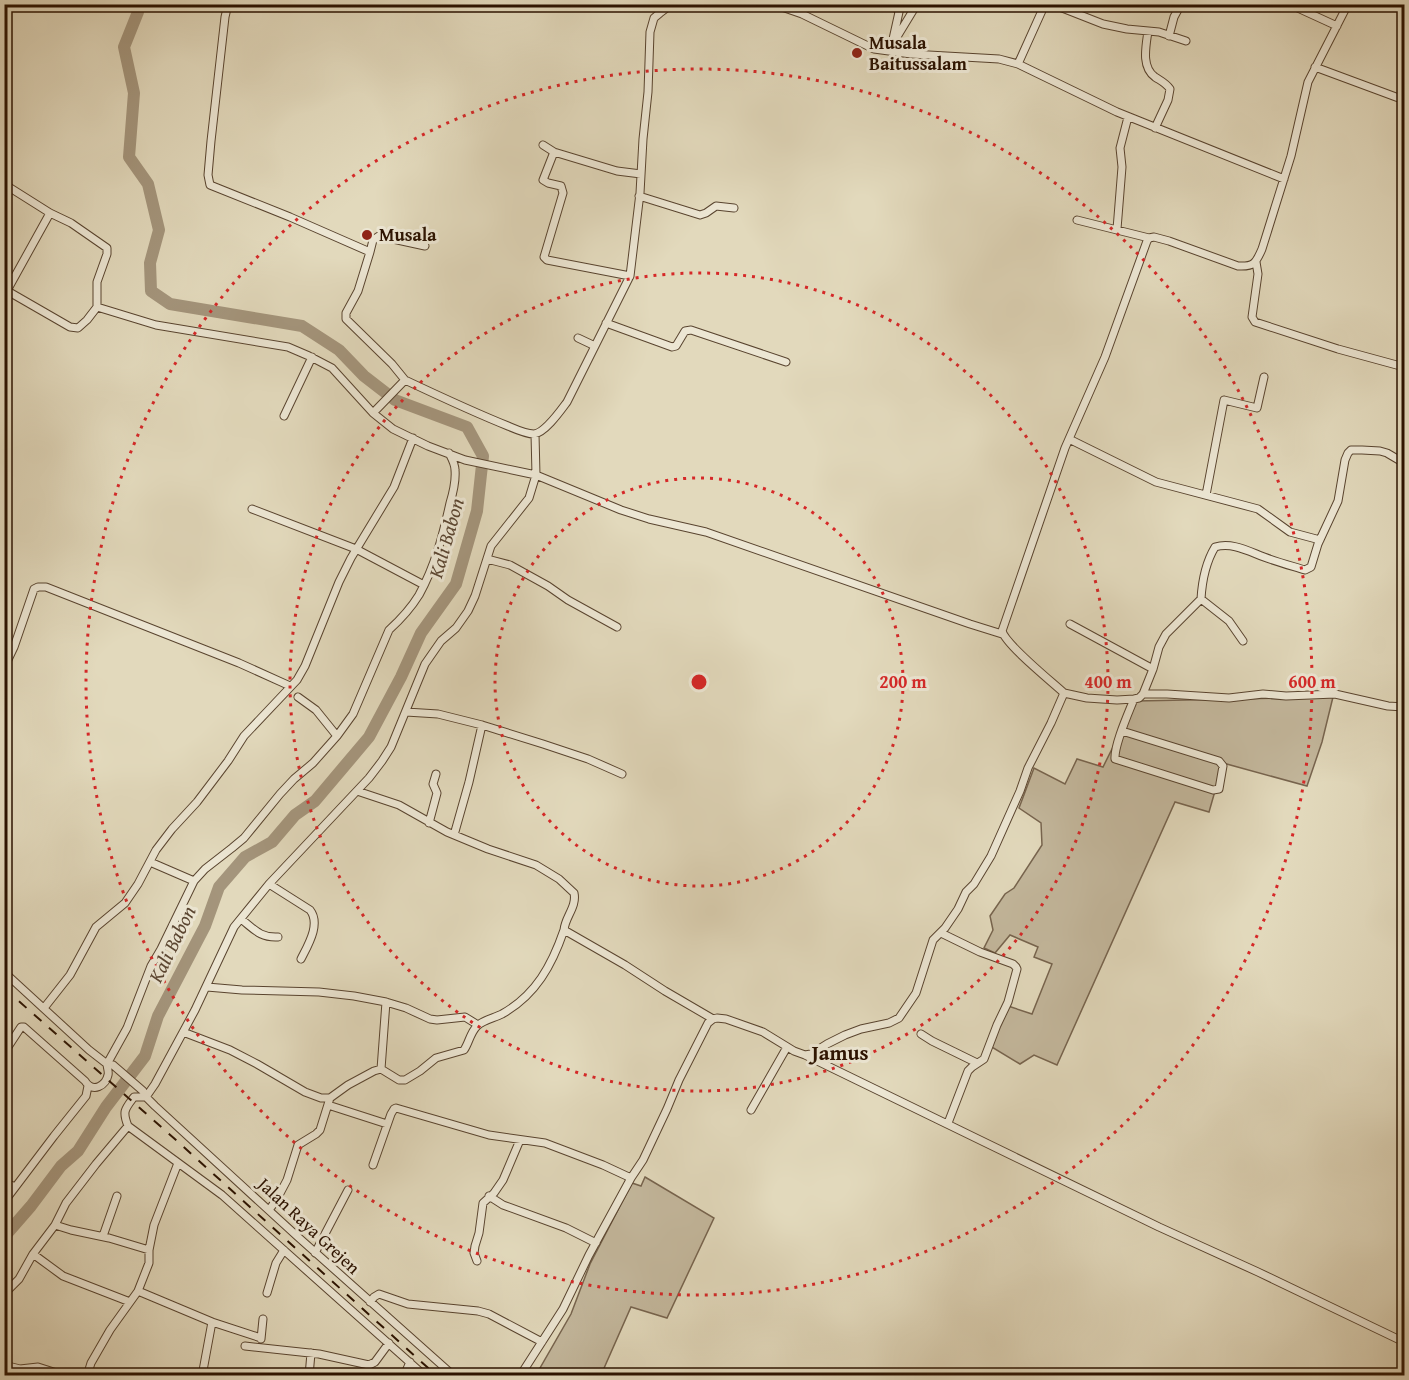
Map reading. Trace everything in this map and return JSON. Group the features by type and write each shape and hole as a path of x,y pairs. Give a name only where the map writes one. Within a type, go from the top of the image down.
{"street":[{"path":"228,4 211,141 208,175 210,185 370,252"},
{"path":"425,246 379,236 373,240 358,291 346,313 346,319 392,364 404,382 525,432 535,434 541,431 557,416 567,402 630,276 648,92 650,32 654,18 672,4"},
{"path":"773,4 802,14 874,49 890,48 911,54 999,59 1018,64 1128,117 1284,179"},
{"path":"890,48 899,12 894,4"},
{"path":"890,48 917,4"},
{"path":"1018,64 1045,4"},
{"path":"1052,4 1103,24 1159,32 1186,41"},
{"path":"1170,36 1174,17 1181,4"},
{"path":"1289,4 1337,26"},
{"path":"1348,4 1315,67 1305,92 1291,156 1256,262 1258,272 1252,317 1255,322 1404,367"},
{"path":"1149,32 1146,56 1149,70 1170,89 1168,100 1155,128"},
{"path":"1315,67 1404,100"},
{"path":"1117,229 1122,167 1120,148 1128,117"},
{"path":"543,144 554,152 617,171 641,174"},
{"path":"554,152 543,178 546,183 561,186 563,193 544,257 547,260 630,276"},
{"path":"4,184 50,213 71,223 107,248 97,282 97,307 87,321 78,328 6,292 50,213"},
{"path":"639,196 700,216 714,207 734,208"},
{"path":"1077,220 1149,238 1154,237 1238,266 1248,266 1256,262"},
{"path":"1002,634 1069,439 1105,357 1149,238"},
{"path":"97,307 156,325 288,348 312,357 332,368 393,429 428,446 465,460 536,475 621,510 706,532 1002,634 1064,693 1087,698 1134,699 1143,694 1166,634 1201,599 1208,561 1215,547 1249,550 1305,570 1311,567 1320,540 1338,501 1348,453 1351,450 1380,451 1404,463"},
{"path":"606,323 672,347 676,346 685,331 691,330 786,362"},
{"path":"578,338 595,346"},
{"path":"284,416 312,357"},
{"path":"1206,495 1224,400 1257,408 1264,377"},
{"path":"376,411 404,382"},
{"path":"425,1376 222,1195 128,1126 124,1115 125,1109 134,1097 144,1094 155,1084 207,987 234,927 269,884 369,778 387,754 425,664 441,641 456,628 468,611 491,546 529,498 536,475 535,434"},
{"path":"44,1008 70,975 96,927 125,903 156,850 197,802 244,736 297,680 305,666 339,582 356,549 394,487 413,438"},
{"path":"1069,439 1156,482 1258,509 1290,532 1320,540"},
{"path":"4,1053 21,1027 24,1027 88,1086 98,1087 107,1078 110,1065 151,966 194,881 205,869 244,838 280,794 313,763 337,736 353,714 389,630 398,622 424,585 436,556 453,490 456,471 449,453"},
{"path":"252,509 356,549 424,585"},
{"path":"487,559 510,565 617,627"},
{"path":"4,668 14,647 34,589 46,587 240,663 290,686"},
{"path":"1201,599 1229,621 1243,640"},
{"path":"1070,624 1153,669"},
{"path":"520,1376 563,1309 583,1266 643,1160 708,1023 713,1019 726,1019 763,1032 794,1052 811,1054 845,1035 899,1018 916,993 933,940 941,933 958,909 966,892 974,884 991,856 1028,768 1064,693"},
{"path":"1143,694 1229,698 1263,694 1286,696 1335,694 1388,706 1404,707"},
{"path":"298,697 316,711 337,736"},
{"path":"1122,731 1219,761 1222,766 1219,789 1213,790 1115,759 1114,754 1122,731 1134,699"},
{"path":"406,712 438,714 482,725 588,759 622,774"},
{"path":"454,835 482,725"},
{"path":"429,822 437,793 433,784 436,774"},
{"path":"268,1210 277,1199 286,1180 298,1145 320,1130 329,1101 348,1085 374,1071 381,1069 399,1080 405,1080 436,1058 464,1050 478,1025 502,1014 521,1000 541,980 555,955 564,925 575,902 574,893 559,879 536,865 454,835 399,805 357,791"},
{"path":"150,862 194,881"},
{"path":"269,884 308,908 313,914 314,928 301,959"},
{"path":"241,919 268,938 278,937"},
{"path":"564,930 713,1019"},
{"path":"941,933 980,952 1013,964 1017,969 1008,1002 984,1059 972,1067 965,1078 948,1123"},
{"name":"Jalan Raya Grejen","path":"4,972 89,1050 144,1094 315,1253 454,1376"},
{"path":"207,987 319,992 354,996 406,1008 430,1019 465,1017 478,1025"},
{"path":"381,1069 386,1002"},
{"path":"183,1032 230,1050 305,1092 387,1124"},
{"path":"921,1034 977,1063"},
{"path":"752,1110 787,1047"},
{"path":"805,1054 1160,1227 1404,1342"},
{"path":"4,1202 86,1096 88,1086"},
{"path":"373,1165 392,1111 396,1108 489,1135 545,1143 632,1178"},
{"path":"4,1294 19,1279 66,1203 128,1126"},
{"path":"477,1261 474,1253 483,1203 503,1180 519,1140"},
{"path":"87,1376 91,1363 110,1330 138,1291 149,1263 154,1225 178,1163"},
{"path":"4,1182 15,1187"},
{"path":"315,1253 348,1190"},
{"path":"103,1236 117,1196"},
{"path":"489,1196 503,1205 566,1228 596,1243"},
{"path":"54,1225 103,1236 149,1250"},
{"path":"267,1293 276,1263 284,1250"},
{"path":"33,1254 63,1276 130,1302"},
{"path":"138,1291 213,1323 261,1338"},
{"path":"370,1302 379,1294 408,1304 478,1311 489,1314 542,1342"},
{"path":"261,1348 263,1319"},
{"path":"202,1376 213,1323"},
{"path":"244,1346 311,1353 369,1365 375,1362 388,1343"},
{"path":"309,1376 311,1353"},
{"path":"404,1376 410,1362"},
{"path":"4,1365 20,1369 39,1367 66,1376"}],"shaded area":[{"path":"1333,697 1322,742 1307,786 1223,763 1209,812 1175,802 1057,1065 1034,1055 1020,1064 990,1046 1008,1006 1032,1014 1052,964 1034,957 1038,947 1010,935 995,953 984,948 993,930 990,916 1005,894 1014,888 1042,845 1041,823 1019,808 1034,768 1065,784 1077,759 1103,767 1136,701"},
{"path":"645,1177 714,1218 667,1318 631,1307 601,1375 536,1375 571,1314 590,1264 632,1183 641,1186"}],"waterway":[{"name":"Kali Babon","path":"4,1237 61,1166 78,1151 106,1107 145,1056 158,1016 205,926 219,887 245,857 272,842 295,815 315,801 369,737 421,633 456,584 477,511 483,456 467,427 395,400 364,376 339,350 302,326 170,304 151,291 150,263 159,230 148,184 129,157 134,93 124,47 138,12 138,4"}],"railway":[{"path":"4,988 437,1376"}],"place":[{"name":"Musala Baitussalam","path":"857,53"},
{"name":"Musala","path":"367,235"}],"district":[{"name":"Jamus","path":"840,1053"}]}
